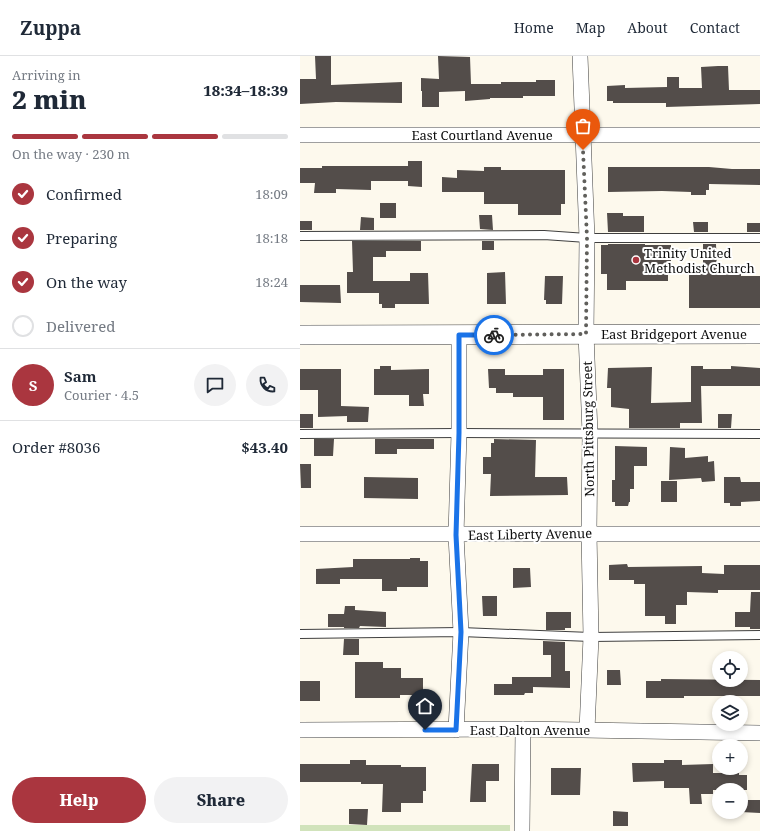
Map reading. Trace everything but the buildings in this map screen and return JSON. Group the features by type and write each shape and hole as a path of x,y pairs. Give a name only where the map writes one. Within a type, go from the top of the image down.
{"street":[{"name":"North Pittsburg Street","path":"580,56 587,238 586,334 590,433 591,637 587,730"},
{"name":"East Courtland Avenue","path":"300,135 760,135"},
{"name":"East Bridgeport Avenue","path":"300,335 760,334"},
{"path":"456,730 461,632 456,535 459,433 459,335"},
{"name":"East Liberty Avenue","path":"300,534 760,534"},
{"path":"522,831 524,729"},
{"name":"East Dalton Avenue","path":"300,730 524,729 760,733"}],"lane":[{"path":"300,236 544,235 587,238 760,238"},
{"path":"300,434 760,434"},
{"path":"300,634 461,632 591,637 760,635"}],"green space":[{"path":"300,825 510,825 510,831 300,831"}],"way so far":[{"path":"494,335 586,334 587,238 583,150"}],"place":[{"name":"Trinity United Methodist Church","path":"636,260"}],"route":[{"path":"425,730 456,730 461,632 456,535 459,433 459,335 494,335"}]}
